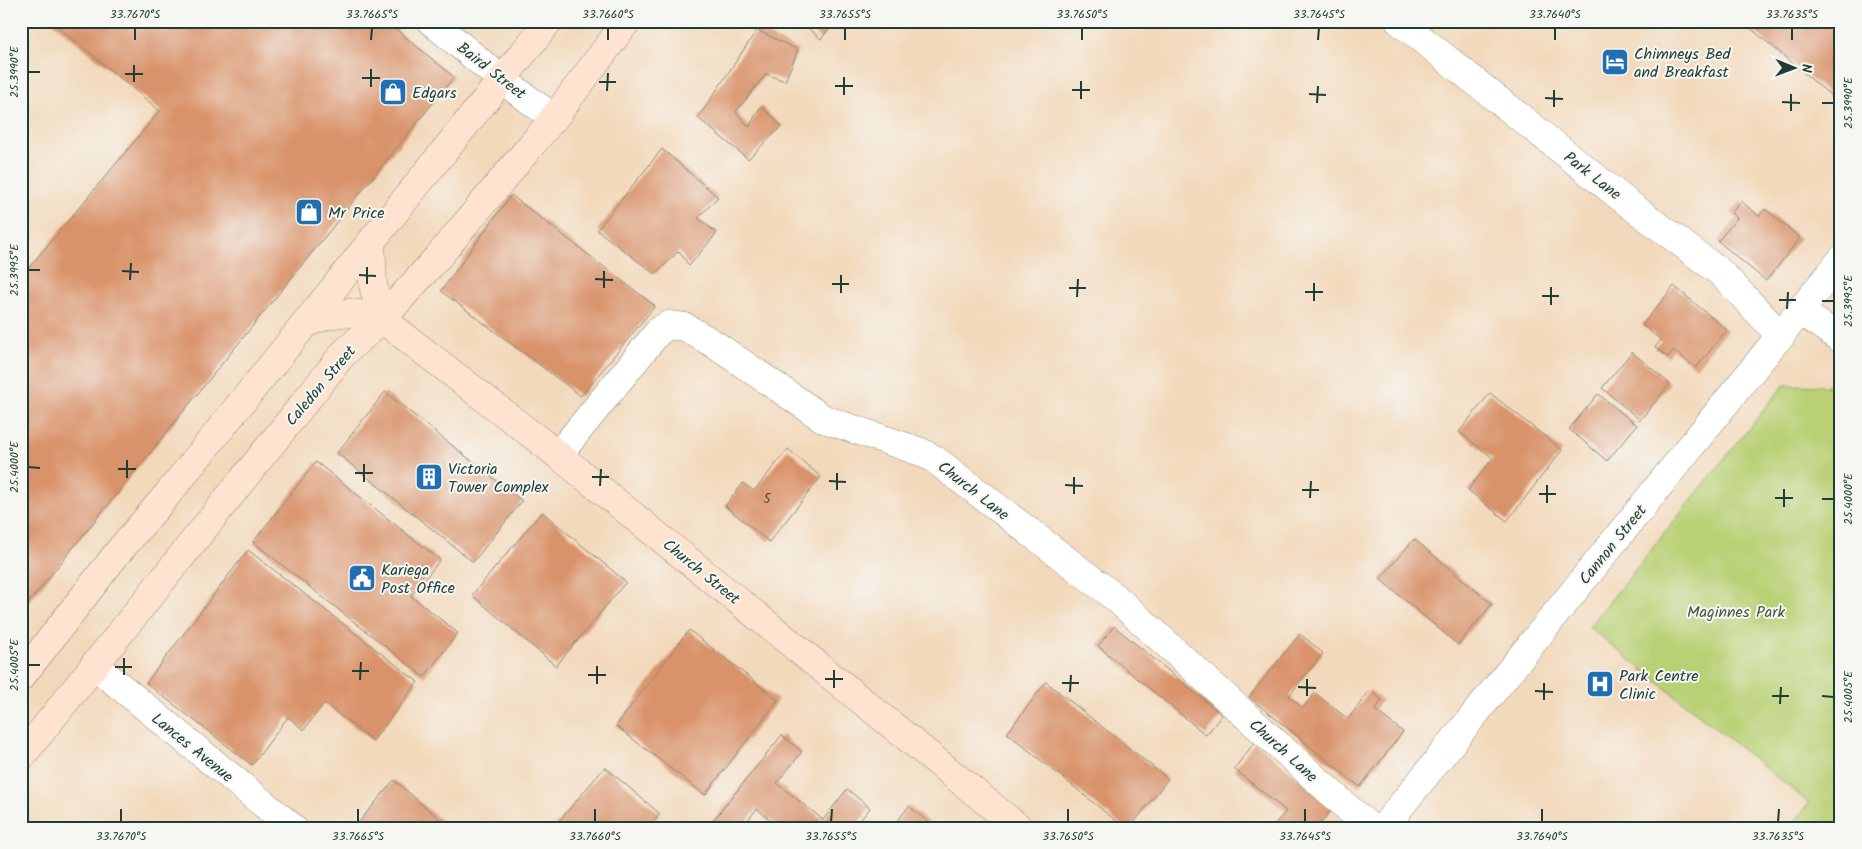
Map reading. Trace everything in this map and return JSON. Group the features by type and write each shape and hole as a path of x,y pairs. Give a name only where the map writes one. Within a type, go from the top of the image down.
{"main road":[{"path":"21,677 119,551 371,243 549,21"},
{"name":"Caledon Street","path":"21,757 344,353 382,319 437,258 554,118 627,21"},
{"path":"371,243 373,285 382,319"},
{"path":"305,324 323,316 344,312 359,312 382,319"},
{"name":"Church Street","path":"382,319 558,455 1019,828"}],"street":[{"name":"Baird Street","path":"431,21 502,80 554,118"},
{"name":"Park Lane","path":"1399,21 1629,204 1721,274 1781,336"},
{"name":"Cannon Street","path":"1384,828 1841,260"},
{"path":"1800,311 1841,339"},
{"name":"Church Lane","path":"558,455 659,331 668,325 685,327 714,344 824,419 921,452 934,459 1116,598 1370,828"},
{"name":"Lances Avenue","path":"94,665 293,828"}],"green space":[{"name":"Maginnes Park","path":"1784,385 1841,386 1841,828 1790,828 1809,803 1589,627"}],"building":[{"path":"51,21 386,21 454,77 21,612 21,277 160,111"},
{"path":"800,21 835,21 821,39"},
{"path":"1742,21 1823,21 1841,37 1841,104"},
{"path":"757,30 798,50 785,81 766,74 736,112 749,127 761,106 782,126 748,159 698,118"},
{"path":"662,149 718,197 698,218 717,233 689,266 679,251 655,274 597,230"},
{"path":"511,195 655,306 581,396 441,291"},
{"path":"1741,201 1759,216 1765,209 1800,238 1766,281 1718,241 1737,218 1731,213"},
{"path":"1674,286 1727,330 1696,368 1673,350 1668,357 1655,347 1661,340 1642,325"},
{"path":"1632,352 1670,384 1640,420 1602,388"},
{"name":"Victoria Tower Complex","path":"385,392 522,501 473,562 337,453"},
{"path":"1490,393 1562,450 1507,521 1468,490 1493,458 1459,432"},
{"path":"1598,394 1637,425 1607,461 1569,429"},
{"path":"788,449 821,477 769,542 725,506 743,483 754,491"},
{"name":"Kariega Post Office","path":"316,462 440,560 411,596 458,633 424,677 253,542"},
{"path":"542,512 626,582 556,666 472,595"},
{"path":"1414,539 1492,604 1458,645 1380,579"},
{"path":"248,550 418,682 373,741 324,703 304,730 288,717 252,765 146,683"},
{"path":"1114,626 1222,715 1206,735 1098,646"},
{"path":"689,630 778,700 705,795 616,726"},
{"path":"1300,634 1323,653 1289,696 1303,708 1315,693 1348,719 1370,690 1382,700 1375,710 1403,732 1360,787 1249,697"},
{"path":"1046,682 1168,779 1130,828 1125,828 1007,733"},
{"path":"782,735 802,752 777,783 823,820 847,789 870,808 854,828 780,828 757,809 741,828 707,828"},
{"path":"1255,742 1334,807 1317,828 1272,828 1286,811 1234,769"},
{"path":"605,767 660,814 648,828 553,828"},
{"path":"394,780 450,828 354,828"},
{"path":"909,806 935,828 892,828"}],"place":[{"name":"Chimneys Bed and Breakfast","path":"1615,62"},
{"name":"Edgars","path":"393,92"},
{"name":"Mr Price","path":"309,212"},
{"name":"Victoria Tower Complex","path":"429,477"},
{"name":"Kariega Post Office","path":"362,578"},
{"name":"Park Centre Clinic","path":"1600,684"}]}
